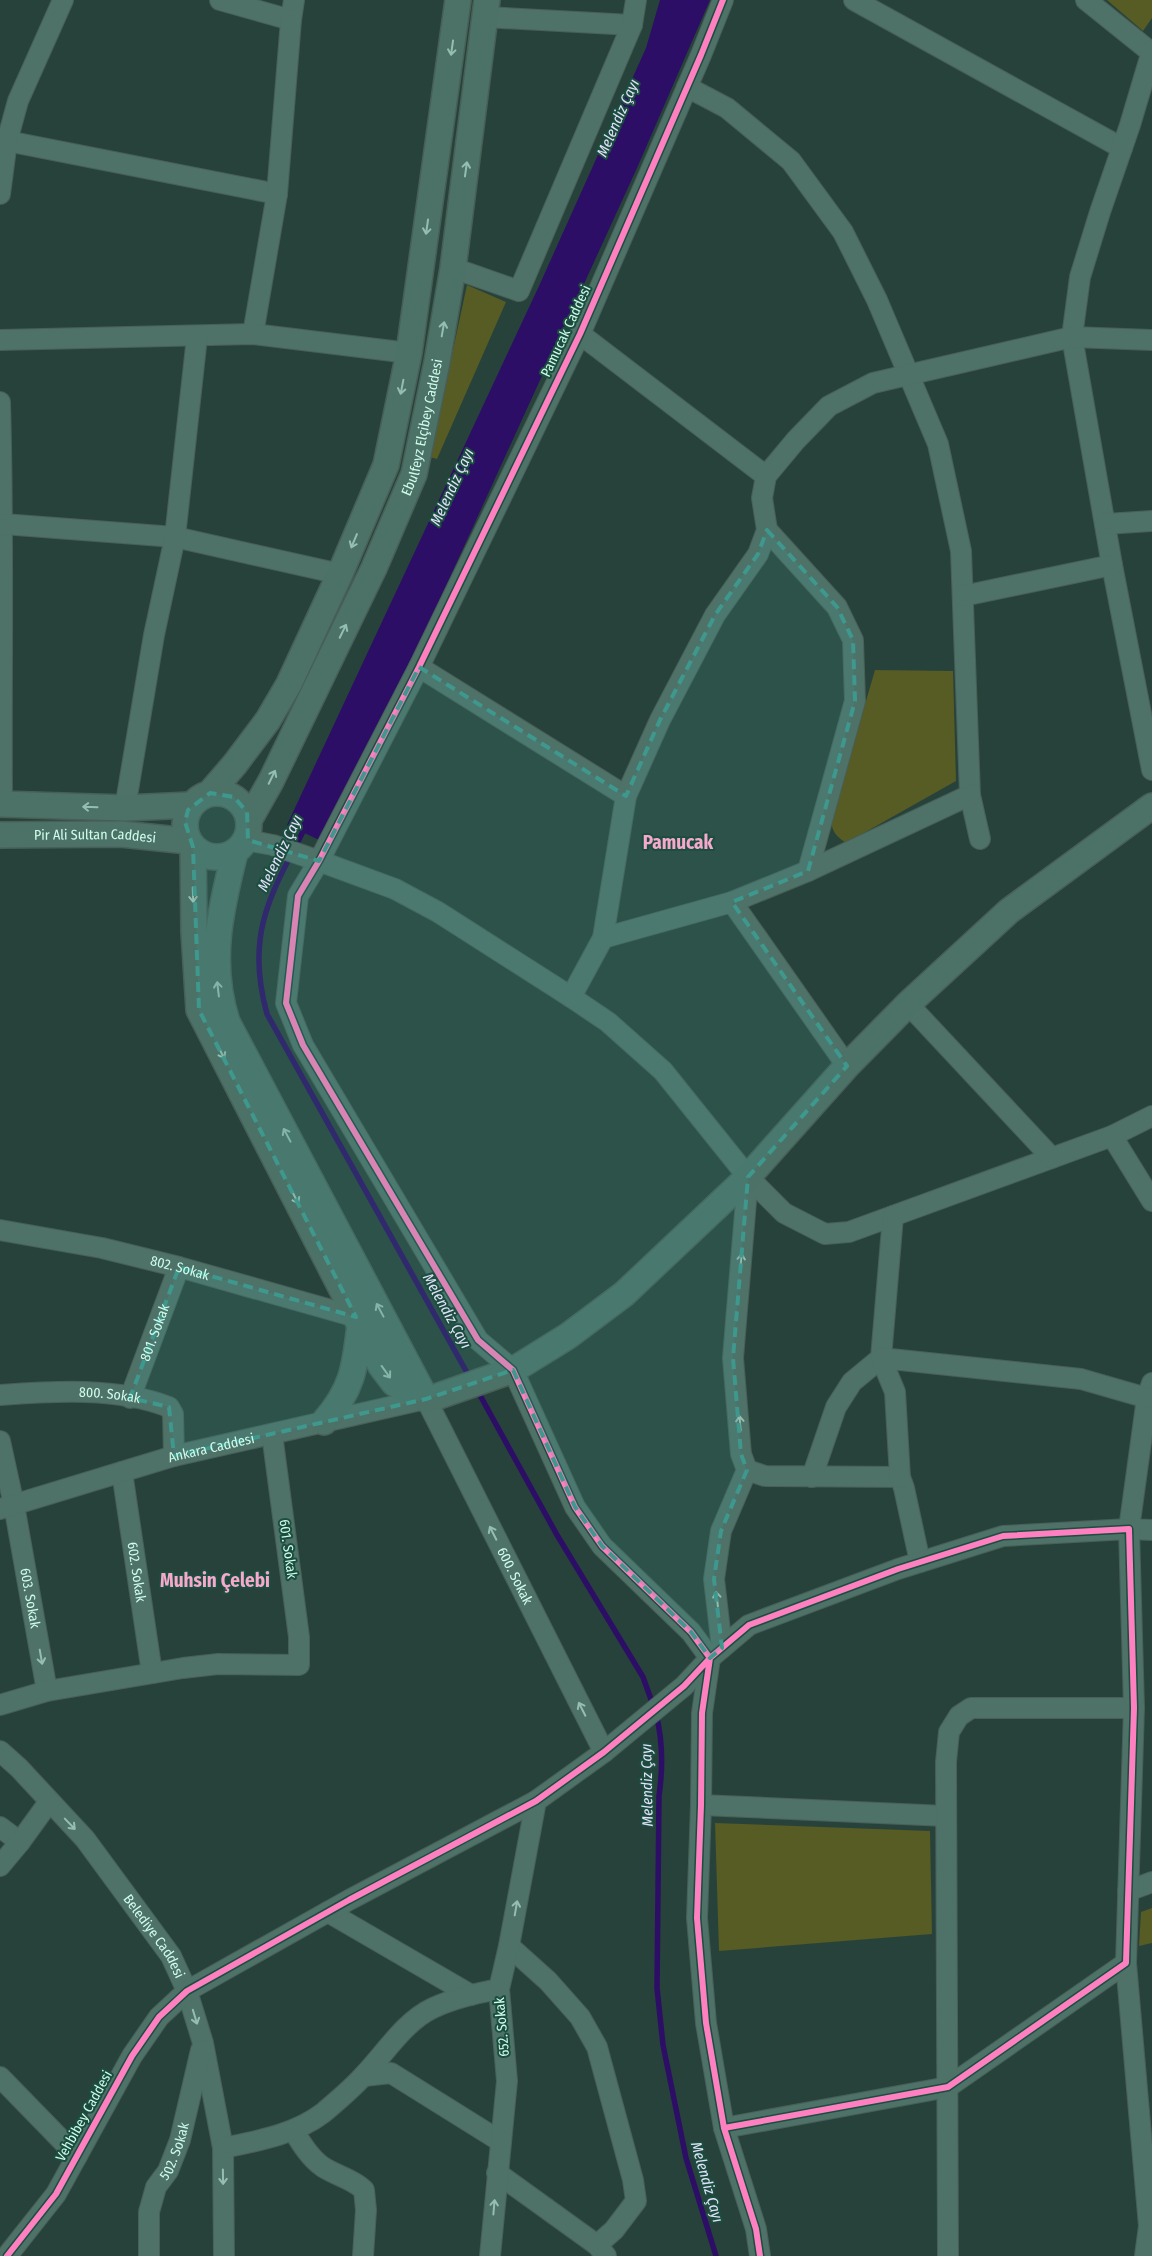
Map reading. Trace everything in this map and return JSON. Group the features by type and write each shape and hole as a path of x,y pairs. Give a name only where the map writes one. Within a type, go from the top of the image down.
{"main road":[{"name":"Ebulfeyz Elçibey Caddesi","path":"201,799 235,764 268,720 289,684 340,574 386,465 409,353 458,0"},
{"name":"Ebulfeyz Elçibey Caddesi","path":"431,1398 227,1022 219,999 216,975 216,937 244,837 374,568 414,474 437,362 453,268 486,8"},
{"path":"1,804 125,808 201,799 223,793 234,797 243,805 244,837 225,857 212,858 198,852 191,844"},
{"path":"201,799 184,822 191,844 199,1010 382,1366 394,1383 431,1398 512,1370 568,1336 624,1294 748,1177 847,1066 908,1004 1009,911 1152,806"},
{"name":"Pir Ali Sultan Caddesi","path":"0,835 121,834 191,844"},
{"path":"324,1422 347,1392 353,1372 358,1321"}],"street":[{"path":"0,194 7,140 9,99 63,0"},
{"path":"220,0 291,20"},
{"path":"253,334 277,194 294,0"},
{"path":"453,268 519,291 632,26 636,0"},
{"name":"Pamucak Caddesi","path":"512,1370 478,1340 303,1045 286,1003 298,896 311,859 420,667 580,334 723,0"},
{"path":"854,0 1122,148"},
{"path":"1086,0 1152,52 1080,277 1072,337 1112,565 1152,770"},
{"path":"486,8 632,26"},
{"path":"687,87 727,108 791,161 843,232 877,300 938,444 962,551 970,795 980,839"},
{"path":"7,140 277,194"},
{"path":"0,340 197,337 253,334 409,353"},
{"path":"580,334 766,476"},
{"path":"125,808 154,635 175,537 197,337"},
{"path":"571,997 603,938 626,796 660,720 715,615 758,554 767,530 762,498 766,476 796,440 829,406 873,383 909,373 1072,337 1152,340"},
{"path":"0,402 2,515 1,804"},
{"path":"2,515 175,537 340,574"},
{"path":"1105,524 1152,521"},
{"path":"767,530 837,607 853,640 855,701 808,871"},
{"path":"963,596 1112,565"},
{"path":"420,667 626,796"},
{"path":"603,938 732,902 808,871 970,795"},
{"path":"244,837 395,890 438,912 608,1022 663,1071 748,1177 784,1212 825,1234 849,1232 1112,1136 1152,1116"},
{"path":"732,902 847,1066"},
{"path":"908,1004 1052,1158"},
{"path":"1112,1136 1152,1201"},
{"path":"748,1177 733,1358 741,1454 747,1470 721,1531 714,1579 716,1653 702,1713 697,1918 706,2023 724,2128 756,2230 760,2256"},
{"path":"893,1216 881,1358 895,1392 900,1477 920,1562"},
{"name":"802. Sokak","path":"0,1230 102,1248 179,1267 358,1321"},
{"name":"801. Sokak","path":"130,1398 179,1267"},
{"path":"812,1477 836,1408 852,1382 881,1358 1081,1379 1150,1390 1129,1529 1134,1708 1126,1962 1143,2030 1150,2226 1145,2256"},
{"path":"512,1370 575,1507 602,1546 691,1632 716,1653"},
{"name":"800. Sokak","path":"0,1394 52,1391 99,1392 157,1402 169,1407 173,1414 174,1456"},
{"name":"Ankara Caddesi","path":"7,1507 174,1456 431,1398"},
{"name":"600. Sokak","path":"431,1398 604,1752"},
{"name":"601. Sokak","path":"152,1673 218,1664 298,1665 299,1636 272,1434"},
{"name":"603. Sokak","path":"0,1441 7,1507 47,1691"},
{"path":"747,1470 765,1476 900,1477"},
{"name":"602. Sokak","path":"122,1472 152,1673"},
{"name":"Vehbibey Caddesi","path":"7,2256 56,2194 132,2056 159,2017 187,1991 328,1912 536,1801 604,1752 684,1686 716,1653 748,1626 920,1562 1003,1536 1129,1529 1152,1530"},
{"path":"0,1705 47,1691 152,1673"},
{"path":"948,2256 946,1762 950,1732 959,1716 971,1708 1134,1708"},
{"name":"Belediye Caddesi","path":"0,1751 19,1768 85,1839 171,1956 187,1991 203,2043 223,2148 224,2256"},
{"name":"652. Sokak","path":"490,2256 507,2081 499,1988 509,1946 536,1801"},
{"path":"0,1866 49,1802"},
{"path":"701,1805 946,1816"},
{"path":"0,1827 20,1842"},
{"path":"1128,1891 1152,1882"},
{"path":"328,1912 471,1994"},
{"path":"497,2172 602,2250 614,2230 636,2201 633,2180 597,2047 580,2017 548,1981 509,1946"},
{"path":"724,2128 948,2088 1126,1962"},
{"path":"223,2148 262,2140 293,2130 322,2114 364,2076 411,2023 432,2008 471,1994 499,1988"},
{"name":"502. Sokak","path":"149,2256 149,2212 156,2187 168,2171 180,2140 203,2043"},
{"path":"364,2076 391,2073 500,2141"},
{"path":"0,2077 77,2156"},
{"path":"293,2130 308,2153 322,2166 358,2184 364,2190 366,2210 363,2256"}],"highlighted area":[{"path":"767,530 837,607 853,640 855,701 808,871 732,902 847,1066 748,1177 733,1358 741,1454 747,1470 721,1531 714,1579 722,1648 710,1658 691,1632 602,1546 575,1507 513,1370 426,1399 174,1456 169,1407 130,1398 179,1267 356,1317 199,1010 193,847 185,822 188,810 210,793 234,797 247,812 248,840 319,861 419,667 626,796 660,720 715,615 758,554"}],"green space":[{"path":"1107,0 1152,0 1152,18 1143,31"},
{"path":"467,285 506,302 437,459 426,456 447,378"},
{"path":"875,670 953,671 956,781 846,843 836,834 832,828 831,821"},
{"path":"715,1823 930,1831 932,1934 719,1951"},
{"path":"1152,1908 1152,1943 1139,1946 1141,1912"}],"water":[{"path":"660,0 710,0 637,168 328,844 287,825 539,286 646,48"}],"waterway":[{"name":"Melendiz Çayı","path":"306,826 272,895 260,938 261,986 267,1014 470,1378"},
{"name":"Melendiz Çayı","path":"476,1388 557,1535 643,1677 653,1705"},
{"name":"Melendiz Çayı","path":"656,1714 662,1755 659,1796 657,1988 663,2045 686,2158 716,2256"}],"cycle path":[{"path":"723,0 580,334 419,667 319,861 298,896 286,1003 303,1045 478,1340 513,1370 575,1507 602,1546 691,1632 710,1658 702,1713 697,1918 706,2023 724,2128 756,2229 760,2256"},
{"path":"7,2256 56,2194 132,2056 159,2017 187,1991 349,1900 536,1801 604,1752 684,1686 710,1658 749,1625 898,1569 1003,1536 1129,1529 1134,1708 1126,1963 948,2087 724,2128"}],"district":[{"name":"Pamucak","path":"678,842"},
{"name":"Muhsin Çelebi","path":"215,1580"}]}
